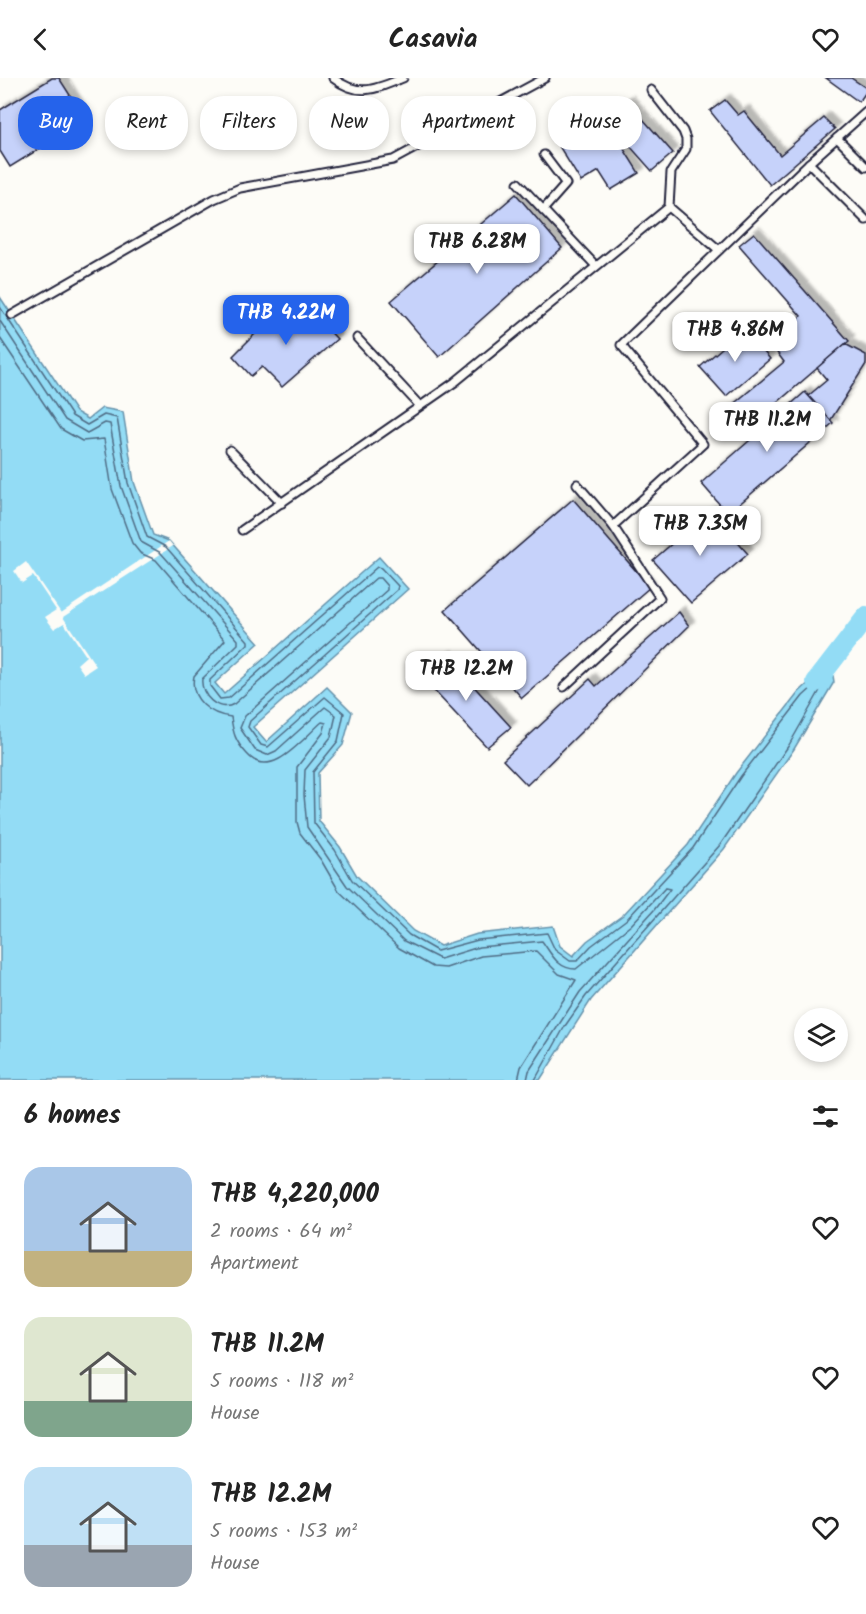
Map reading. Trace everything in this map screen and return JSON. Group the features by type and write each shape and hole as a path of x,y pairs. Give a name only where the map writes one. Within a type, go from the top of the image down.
{"lane":[{"path":"333,78 347,88 372,90 403,78"},
{"path":"12,315 214,199 240,188 393,160 545,78"},
{"path":"242,531 454,382 669,207 671,172 686,149 686,139 683,131 651,90"},
{"path":"613,526 703,444 621,345 809,163 866,112"},
{"path":"837,138 866,166"},
{"path":"543,210 566,183 544,155"},
{"path":"809,163 866,220"},
{"path":"518,183 596,266"},
{"path":"669,207 719,250"},
{"path":"357,338 420,406"},
{"path":"230,450 282,503"},
{"path":"564,687 660,597 613,526 577,484"}],"water":[{"path":"0,297 76,412 88,419 102,408 123,412 134,482 153,535 169,541 259,643 215,683 224,694 379,557 408,589 253,727 266,742 327,687 352,712 343,745 318,773 319,821 340,847 357,876 413,931 440,946 477,934 553,926 560,946 573,956 587,941 623,915 688,845 736,773 799,692 831,662 834,682 794,749 724,849 591,1000 540,1080 0,1080"}],"pier":[{"path":"169,541 173,546 63,617 96,666 84,674 77,664 86,656 64,623 54,629 45,617 56,610 33,576 22,583 14,571 26,562 61,613"}],"building":[{"path":"52,78 59,78 71,96 23,96"},
{"path":"826,78 851,78 866,88 866,92 859,102"},
{"path":"18,99 18,150 37,150 10,167 0,151 0,110"},
{"path":"725,100 738,115 744,111 780,155 824,118 835,129 770,185 710,111"},
{"path":"642,118 673,153 652,171 633,150 642,150"},
{"path":"561,150 625,150 639,173 611,190 599,171 581,182"},
{"path":"516,194 562,248 439,357 391,301"},
{"path":"754,233 849,341 743,432 725,411 784,362 769,342 801,316 739,245"},
{"path":"304,304 337,339 282,387 262,367 251,376 233,356 269,320 276,327"},
{"path":"744,329 770,359 726,396 700,367"},
{"path":"845,344 866,355 866,364 830,421 808,396 827,380 817,368"},
{"path":"805,392 833,423 728,514 701,483"},
{"path":"573,499 650,587 522,698 445,610"},
{"path":"710,511 748,554 691,603 653,560"},
{"path":"679,612 689,626 527,785 503,760 590,679 596,686"},
{"path":"446,656 511,727 487,747 422,678"}],"waterway":[{"path":"816,682 866,617"}]}
